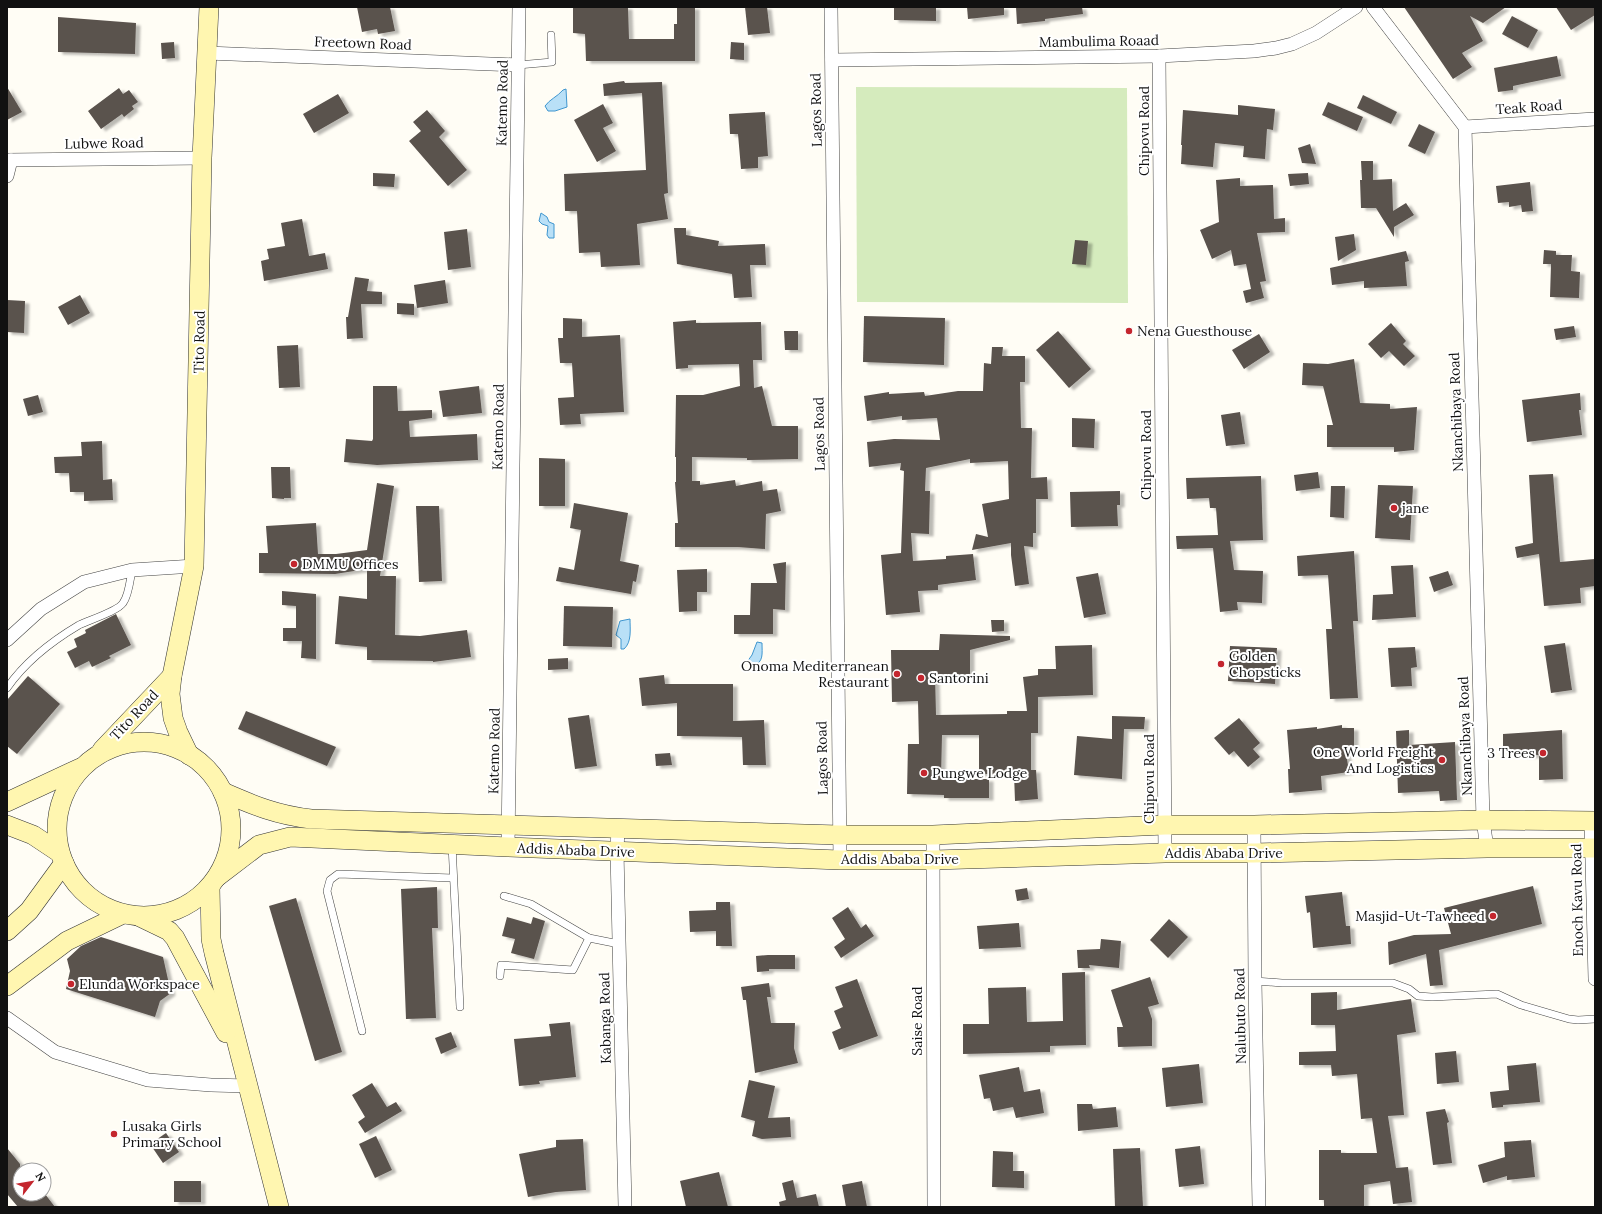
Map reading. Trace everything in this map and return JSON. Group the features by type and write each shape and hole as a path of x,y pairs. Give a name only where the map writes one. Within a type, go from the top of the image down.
{"main road":[{"name":"Tito Road","path":"189,755 173,718 170,694 172,676 194,566 202,158 209,7"},
{"name":"Tito Road","path":"97,755 172,676"},
{"path":"7,802 82,767 97,755 114,747 133,742 153,742 172,746 189,755 209,771 223,792 231,821 229,850 214,882 211,939 279,1207"},
{"path":"82,767 69,786 60,807 57,822 57,838 62,858 74,881 88,895 104,907 131,915 169,931 175,938 212,1004 243,1067"},
{"name":"Addis Ababa Drive","path":"223,792 260,808 294,817 312,819 839,835 933,835 1165,825 1254,825 1483,820 1593,821"},
{"path":"7,825 33,835 62,858"},
{"name":"Addis Ababa Drive","path":"131,915 166,914 190,904 259,845 290,837 617,852 840,860 933,860 1166,853 1254,853 1487,848 1593,848"},
{"path":"7,931 29,911 62,858"},
{"path":"7,986 67,941 131,915"}],"street":[{"name":"Katemo Road","path":"508,847 519,7"},
{"name":"Lagos Road","path":"831,7 840,860"},
{"name":"Mambulima Roaad","path":"832,60 1159,56 1276,48 1292,44 1316,33 1356,7"},
{"path":"1373,7 1465,127"},
{"name":"Freetown Road","path":"207,53 518,66"},
{"name":"Chipovu Road","path":"1159,56 1166,853"},
{"name":"Teak Road","path":"1465,127 1595,119"},
{"name":"Nkanchibaya Road","path":"1465,127 1483,820 1487,848"},
{"name":"Lubwe Road","path":"9,160 202,158"},
{"path":"7,176 9,160"},
{"path":"7,640 41,609 84,582 132,570 194,566"},
{"name":"Enoch Kavu Road","path":"1593,821 1595,979"},
{"name":"Nalubuto Road","path":"1254,825 1259,1207"},
{"name":"Kabanga Road","path":"618,828 617,852 625,1207"},
{"name":"Saise Road","path":"933,835 934,1207"},
{"path":"7,1018 55,1052 148,1080 211,1085 248,1086"}],"lane":[{"path":"518,66 552,62 551,35"},
{"path":"7,688 15,676 45,648 80,625 120,607 125,599 132,570"},
{"path":"452,844 460,1007"},
{"path":"362,1031 327,891 330,880 338,874 453,878"},
{"path":"504,896 531,904 589,938 619,944"},
{"path":"500,976 501,965 573,970 589,938"},
{"path":"1255,982 1282,984 1393,983 1409,989 1418,996 1432,997 1497,994 1521,1005 1569,1019 1595,1019"}],"green space":[{"path":"856,87 1127,88 1128,303 857,302"}],"water":[{"path":"566,89 567,107 555,111 548,111 545,106"},
{"path":"541,213 547,217 549,222 554,224 554,238 549,238 547,235 548,226 539,221"},
{"path":"630,619 630,635 628,643 624,649 621,649 621,639 616,635 620,621"},
{"path":"757,642 762,643 762,657 757,664 753,666 747,662 752,655"}],"building":[{"path":"357,7 390,7 395,31 378,34 377,29 362,32"},
{"path":"573,7 628,7 629,39 674,39 674,24 677,24 677,7 695,7 695,61 586,61 585,34 573,33"},
{"path":"745,7 767,7 770,33 748,35"},
{"path":"894,7 936,7 936,21 894,20"},
{"path":"967,7 1004,7 1004,15 968,19"},
{"path":"1016,7 1082,7 1083,14 1045,19 1045,21 1017,24"},
{"path":"1404,7 1506,7 1483,23 1470,16 1483,41 1462,53 1472,67 1453,79"},
{"path":"1556,7 1595,7 1595,15 1571,30"},
{"path":"1512,16 1538,30 1528,48 1502,34"},
{"path":"58,17 136,23 135,54 58,52"},
{"path":"174,42 175,58 162,59 161,43"},
{"path":"731,42 744,43 744,60 730,59"},
{"path":"1557,56 1561,76 1513,86 1513,90 1498,92 1494,68"},
{"path":"624,81 625,83 662,82 668,193 664,194 668,219 637,224 640,265 601,267 600,252 579,253 577,211 565,211 564,174 646,170 642,93 604,96 603,84"},
{"path":"7,87 22,112 7,120"},
{"path":"119,88 123,94 129,90 138,102 132,106 134,109 124,117 122,114 101,129 88,111"},
{"path":"338,94 349,113 314,133 303,114"},
{"path":"1363,95 1397,112 1391,124 1357,108"},
{"path":"1328,102 1363,117 1357,131 1322,115"},
{"path":"603,104 613,123 603,128 616,151 597,162 574,120"},
{"path":"1238,105 1275,109 1273,130 1267,129 1265,159 1243,157 1244,146 1215,143 1213,167 1181,164 1183,110 1238,115"},
{"path":"427,110 445,131 439,137 467,170 448,186 409,141 421,131 413,122"},
{"path":"765,112 768,156 758,157 758,168 741,169 738,134 730,134 729,114"},
{"path":"1419,124 1435,132 1425,154 1408,146"},
{"path":"1310,144 1316,164 1302,163 1298,148"},
{"path":"1361,161 1373,161 1373,180 1392,179 1393,211 1406,203 1414,215 1394,227 1394,237 1376,208 1361,208"},
{"path":"373,173 395,174 394,187 373,186"},
{"path":"1308,173 1309,184 1290,186 1288,174"},
{"path":"1240,178 1240,186 1273,185 1274,219 1285,218 1285,232 1257,233 1266,281 1260,282 1264,298 1246,303 1243,291 1251,289 1246,264 1234,266 1231,250 1212,259 1200,230 1219,222 1216,180"},
{"path":"1530,182 1533,211 1522,212 1521,205 1509,207 1509,202 1498,203 1496,186"},
{"path":"302,219 309,256 325,253 328,269 264,281 261,261 269,259 267,249 285,246 281,223"},
{"path":"674,228 686,228 686,235 719,241 718,246 765,244 766,265 750,265 752,297 734,298 732,274 677,264"},
{"path":"467,229 471,267 448,270 444,232"},
{"path":"1354,234 1356,250 1338,261 1335,237"},
{"path":"1075,240 1088,241 1086,265 1072,264"},
{"path":"1544,250 1556,251 1556,255 1572,255 1571,271 1580,272 1579,298 1550,297 1551,264 1543,264"},
{"path":"1406,251 1409,261 1405,262 1407,286 1364,288 1364,281 1332,285 1330,268"},
{"path":"355,277 369,279 367,291 382,292 382,304 361,304 363,338 347,339 346,317 348,317"},
{"path":"445,280 448,303 417,308 414,285"},
{"path":"80,295 90,313 68,325 58,307"},
{"path":"7,300 25,301 24,333 7,332"},
{"path":"397,303 414,304 414,315 397,314"},
{"path":"864,316 945,318 944,365 863,362"},
{"path":"563,318 582,319 582,337 620,335 624,412 580,414 581,424 560,425 558,398 574,397 572,363 560,363 558,338 563,338"},
{"path":"696,320 696,323 761,322 762,360 753,360 754,388 762,386 772,426 798,426 798,459 747,460 747,458 692,457 692,481 700,481 700,485 735,480 736,486 762,481 763,491 777,489 781,511 766,514 765,549 738,547 675,547 675,523 678,523 675,482 676,395 703,395 740,386 739,364 688,365 688,368 676,369 673,322"},
{"path":"1391,323 1406,341 1403,344 1415,356 1404,366 1389,351 1381,358 1368,344"},
{"path":"1574,326 1576,337 1556,340 1554,329"},
{"path":"784,331 798,331 798,350 785,350"},
{"path":"1058,331 1091,369 1069,388 1036,350"},
{"path":"1259,334 1270,352 1244,369 1232,350"},
{"path":"298,345 300,387 279,388 277,346"},
{"path":"992,347 1003,347 1002,356 1025,356 1025,382 1020,382 1021,428 1032,428 1031,478 1047,477 1048,499 1036,499 1036,533 1033,533 1033,547 1024,546 1029,584 1015,586 1011,543 972,550 976,534 988,537 982,504 1009,499 1008,461 970,463 970,459 926,468 925,491 930,491 929,534 911,533 913,561 946,559 946,556 973,554 976,580 938,585 938,590 918,591 920,612 886,615 881,555 901,553 904,471 900,470 901,463 869,467 867,442 894,439 940,440 937,418 902,420 902,416 867,421 864,396 889,392 889,394 924,392 925,396 958,391 983,391 984,363 991,364"},
{"path":"1354,359 1360,403 1390,404 1390,409 1417,407 1414,450 1394,452 1394,447 1327,447 1327,425 1333,425 1323,386 1302,385 1303,363 1328,364"},
{"path":"373,386 397,386 398,411 432,410 432,418 409,421 410,437 477,434 478,460 377,465 344,462 346,439 372,441 373,439"},
{"path":"479,386 482,413 443,417 439,391"},
{"path":"1580,393 1581,410 1579,410 1582,435 1527,442 1522,400"},
{"path":"38,395 43,412 28,416 23,399"},
{"path":"1240,412 1245,444 1226,446 1221,415"},
{"path":"1072,418 1095,419 1094,448 1072,447"},
{"path":"102,441 103,480 112,479 113,500 84,501 84,492 70,492 69,473 55,473 54,457 82,456 81,442"},
{"path":"539,458 565,459 565,506 539,506"},
{"path":"271,467 290,467 291,498 272,498"},
{"path":"1318,472 1320,488 1296,491 1294,475"},
{"path":"1553,474 1560,562 1595,559 1595,586 1580,588 1581,603 1544,606 1539,554 1517,558 1515,547 1533,543 1529,475"},
{"path":"1261,476 1263,540 1230,541 1234,570 1263,571 1262,603 1237,602 1238,610 1220,612 1213,548 1177,549 1176,536 1218,535 1216,508 1210,508 1209,498 1187,499 1186,478"},
{"path":"377,483 394,486 380,576 396,576 395,635 420,636 467,630 471,657 433,662 367,660 367,647 335,644 339,596 367,599 367,569 335,574 259,573 259,553 268,553 266,526 316,523 318,554 336,554 367,550"},
{"name":"jane","path":"1378,485 1413,486 1410,540 1375,538"},
{"path":"1331,486 1345,486 1344,518 1330,517"},
{"path":"1120,491 1120,505 1117,505 1118,526 1071,527 1070,492"},
{"path":"574,503 628,513 620,561 639,565 636,582 633,581 631,594 556,581 559,567 574,570 581,530 570,528"},
{"path":"416,506 439,506 442,581 419,582"},
{"path":"1354,551 1358,621 1353,621 1358,698 1330,699 1326,629 1332,629 1328,575 1298,576 1297,556"},
{"path":"786,562 785,610 773,609 773,634 734,634 734,615 750,615 751,583 777,583 773,564"},
{"path":"1413,565 1416,617 1372,620 1373,595 1393,594 1391,566"},
{"path":"707,569 707,592 697,592 697,611 679,612 677,570"},
{"path":"1448,571 1453,585 1434,592 1429,577"},
{"path":"1098,573 1106,614 1084,618 1076,577"},
{"path":"282,591 316,594 316,659 301,658 302,641 283,641 283,628 296,628 296,606 282,605"},
{"path":"564,606 613,607 612,647 563,646"},
{"path":"116,614 131,645 109,656 111,658 92,667 89,661 75,668 67,652 77,647 74,639 86,633 85,630"},
{"path":"991,620 1004,620 1004,631 992,632"},
{"path":"940,634 1010,636 1010,640 970,650 970,675 935,674 936,715 1007,714 1007,711 1027,711 1023,677 1038,675 1038,669 1056,669 1055,646 1092,645 1093,695 1038,697 1038,733 1031,733 1031,770 1036,770 1038,799 1015,801 1014,774 979,774 979,735 942,735 941,779 989,779 989,798 944,798 944,795 907,794 908,744 919,744 918,701 892,702 891,650 939,650"},
{"path":"1565,643 1572,690 1551,693 1544,646"},
{"path":"1230,646 1277,648 1275,684 1228,681"},
{"path":"1415,647 1417,667 1411,668 1412,686 1391,687 1388,648"},
{"path":"568,658 568,669 548,670 548,659"},
{"path":"664,675 665,684 733,684 733,721 764,720 766,765 743,765 742,737 677,736 677,703 642,706 639,678"},
{"path":"28,676 60,704 17,754 7,746 7,700"},
{"path":"246,711 336,747 327,766 238,729"},
{"path":"589,715 597,766 575,769 568,718"},
{"path":"1112,716 1145,717 1144,729 1124,729 1122,779 1074,775 1077,736 1112,739"},
{"path":"1239,718 1260,743 1253,749 1260,757 1248,767 1234,751 1229,755 1214,738"},
{"path":"1342,725 1342,728 1354,728 1354,746 1345,746 1349,772 1321,776 1322,790 1289,793 1288,769 1290,769 1287,730 1317,727 1317,729"},
{"path":"1409,730 1409,745 1455,742 1457,800 1440,801 1439,791 1398,793 1396,731"},
{"name":"3 Trees","path":"1562,730 1563,779 1539,780 1539,755 1524,756 1524,750 1503,751 1503,734"},
{"path":"670,753 672,765 656,766 655,754"},
{"name":"Masjid-Ut-Tawheed","path":"1533,886 1542,924 1439,950 1443,985 1430,986 1426,954 1389,965 1388,942 1414,935 1451,934 1444,908"},
{"path":"437,887 438,928 432,928 436,1018 406,1019 401,889"},
{"path":"1027,888 1029,899 1017,901 1015,890"},
{"path":"1342,892 1346,926 1350,926 1351,944 1313,948 1310,912 1307,913 1305,896"},
{"path":"296,898 342,1052 315,1061 269,906"},
{"path":"716,902 730,902 732,946 716,946 716,931 690,932 689,911 716,910"},
{"path":"848,907 861,928 866,924 874,936 841,958 834,947 845,939 832,918"},
{"path":"507,917 531,924 533,917 545,921 534,959 511,953 515,939 502,936"},
{"path":"1169,919 1188,937 1168,958 1150,940"},
{"path":"1019,923 1021,947 979,949 977,926"},
{"path":"101,937 163,957 171,993 160,1001 155,1017 66,989 70,971 67,959 81,946"},
{"path":"1101,939 1121,941 1119,968 1089,965 1090,968 1078,968 1077,950 1100,949"},
{"path":"795,955 795,969 769,969 769,971 757,972 756,956"},
{"path":"1085,972 1086,1045 1050,1046 1050,1052 963,1054 963,1024 989,1024 988,988 1026,987 1027,1022 1063,1021 1062,973"},
{"path":"1150,977 1159,1004 1148,1007 1152,1019 1152,1046 1118,1047 1117,1027 1123,1027 1111,990"},
{"path":"857,979 878,1036 839,1050 832,1032 841,1028 834,1011 843,1007 835,987"},
{"path":"769,983 771,997 767,997 771,1023 795,1023 794,1048 798,1063 755,1073 746,1000 743,1000 741,987"},
{"path":"1337,992 1337,1010 1411,999 1416,1032 1397,1035 1404,1115 1388,1116 1396,1168 1408,1167 1412,1202 1393,1204 1390,1181 1364,1185 1364,1207 1324,1207 1324,1200 1319,1200 1319,1150 1341,1150 1341,1153 1377,1153 1372,1118 1361,1119 1357,1074 1332,1076 1331,1065 1299,1065 1299,1052 1336,1051 1335,1025 1311,1025 1311,993"},
{"path":"570,1022 576,1077 539,1081 540,1084 519,1086 514,1039 551,1036 549,1024"},
{"path":"451,1032 457,1047 441,1054 435,1038"},
{"path":"1456,1051 1459,1082 1437,1084 1435,1053"},
{"path":"1536,1063 1540,1102 1503,1105 1503,1107 1492,1108 1490,1092 1509,1090 1507,1066"},
{"path":"1199,1064 1203,1103 1166,1107 1162,1068"},
{"path":"1019,1067 1024,1092 1040,1089 1044,1113 1016,1118 1013,1107 993,1111 990,1098 984,1099 979,1075"},
{"path":"749,1080 775,1086 768,1118 790,1117 791,1137 762,1139 752,1136 755,1121 741,1117"},
{"path":"372,1083 387,1107 396,1102 402,1111 365,1133 358,1122 365,1117 352,1095"},
{"path":"1077,1104 1092,1104 1093,1109 1116,1107 1118,1127 1078,1131"},
{"path":"1445,1109 1449,1122 1447,1123 1452,1163 1433,1165 1426,1112"},
{"path":"166,1133 179,1152 163,1163 150,1144"},
{"path":"376,1136 392,1170 375,1178 359,1144"},
{"path":"583,1139 586,1190 556,1192 528,1197 519,1154 556,1147 556,1140"},
{"path":"1531,1140 1535,1177 1507,1180 1507,1176 1483,1183 1478,1165 1505,1157 1504,1142"},
{"path":"1200,1146 1204,1184 1179,1187 1175,1149"},
{"path":"7,1148 18,1162 12,1162 12,1200 7,1194"},
{"path":"1140,1148 1143,1207 1115,1207 1113,1149"},
{"path":"993,1151 1013,1152 1013,1171 1024,1171 1024,1188 992,1187"},
{"path":"719,1172 728,1207 686,1207 680,1181"},
{"path":"793,1180 797,1198 816,1194 819,1207 780,1207 779,1202 786,1200 782,1183"},
{"path":"174,1181 201,1181 201,1202 174,1202"},
{"path":"862,1181 867,1207 846,1207 842,1185"},
{"path":"14,1202 51,1202 55,1207 18,1207"}],"place":[{"name":"Nena Guesthouse","path":"1129,331"},
{"name":"jane","path":"1394,508"},
{"name":"DMMU Offices","path":"294,564"},
{"name":"Golden Chopsticks","path":"1221,664"},
{"name":"Onoma Mediterranean Restaurant","path":"897,674"},
{"name":"Santorini","path":"921,678"},
{"name":"3 Trees","path":"1543,753"},
{"name":"One World Freight And Logistics","path":"1442,760"},
{"name":"Pungwe Lodge","path":"924,773"},
{"name":"Masjid-Ut-Tawheed","path":"1493,916"},
{"name":"Elunda Workspace","path":"71,984"},
{"name":"Lusaka Girls Primary School","path":"114,1134"}]}
